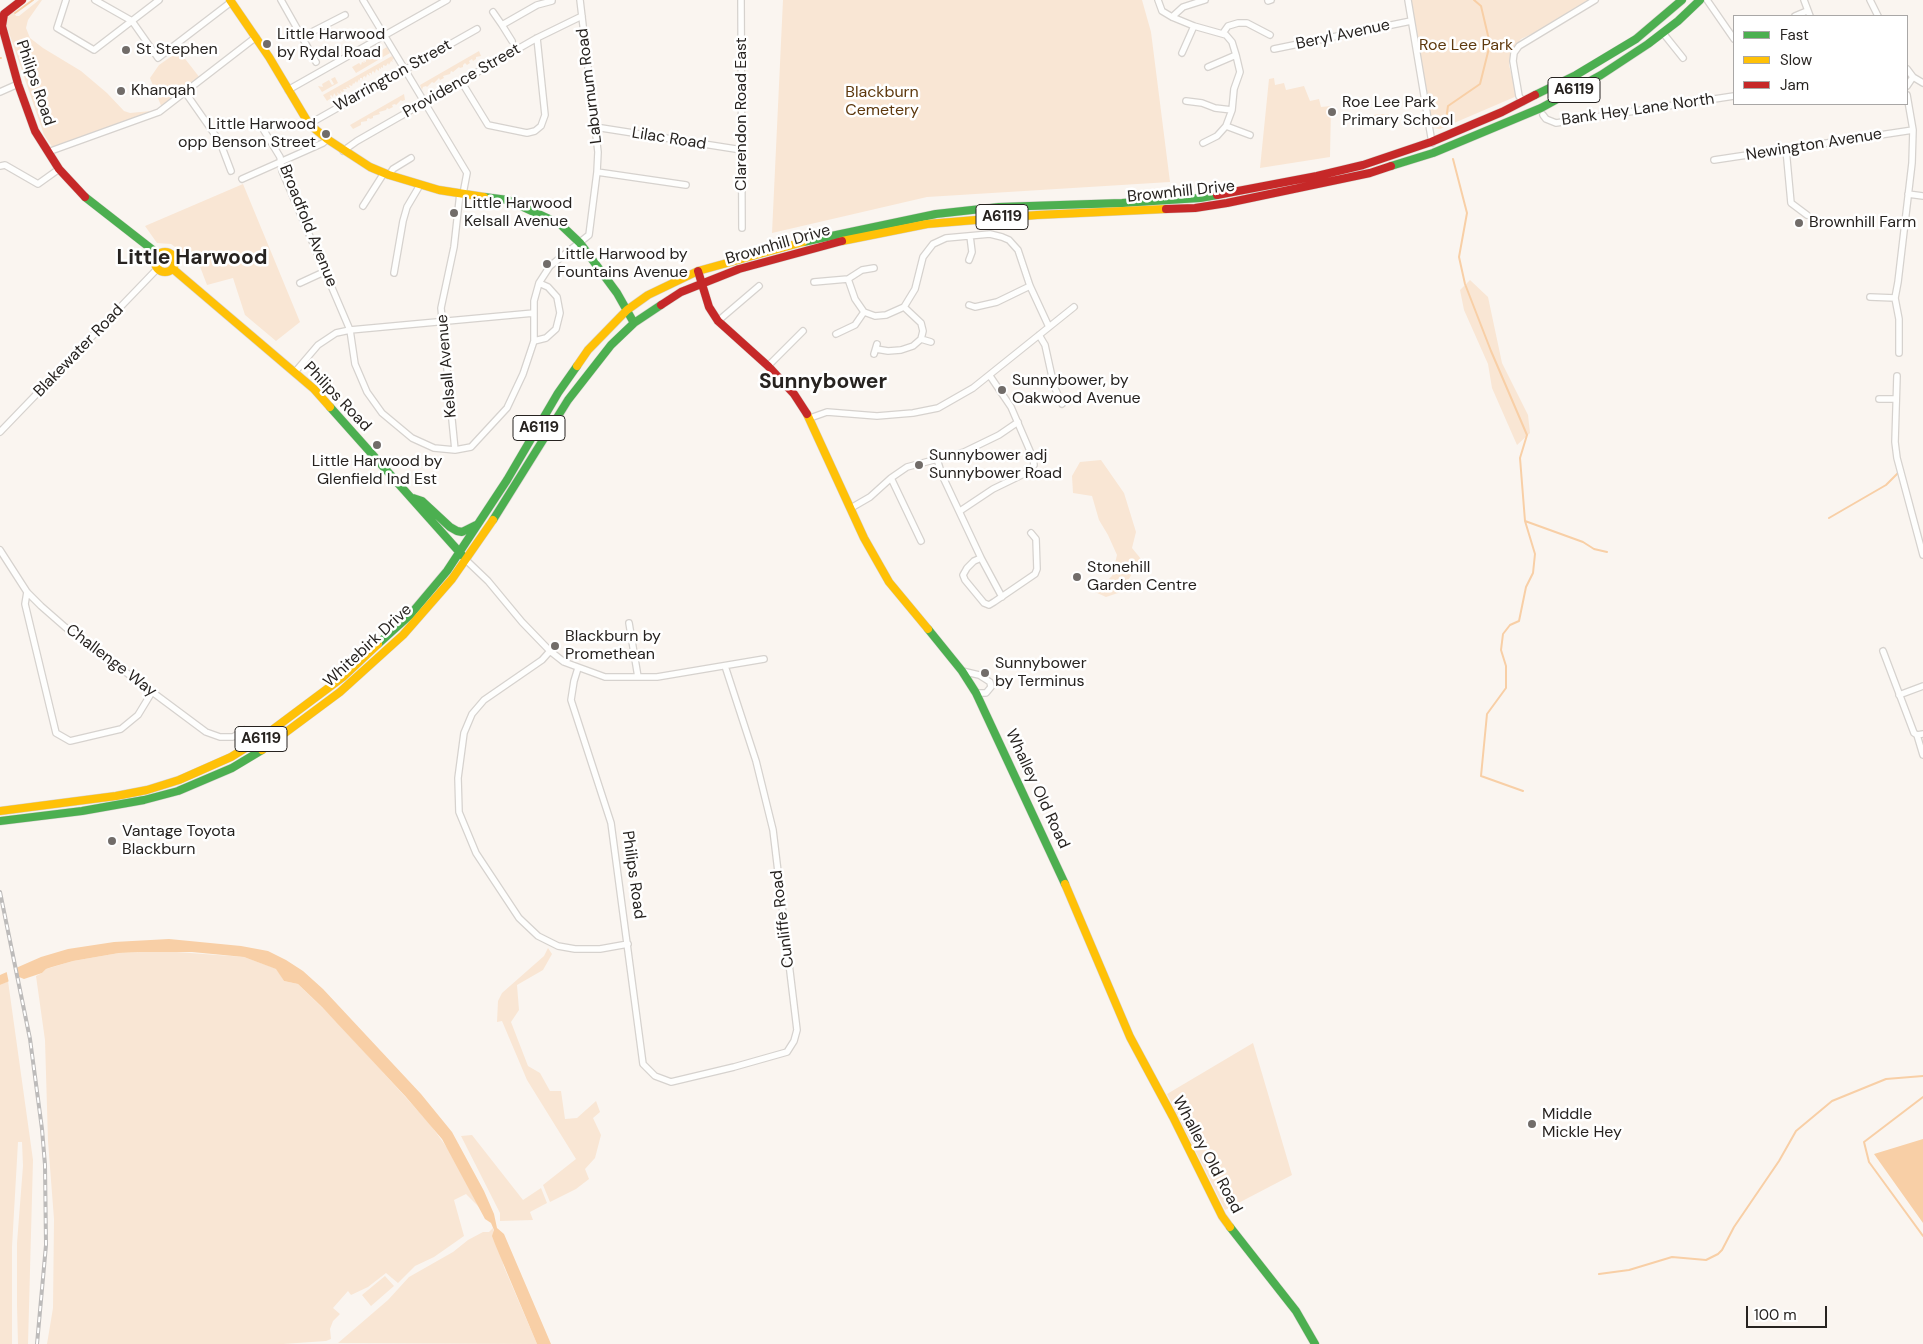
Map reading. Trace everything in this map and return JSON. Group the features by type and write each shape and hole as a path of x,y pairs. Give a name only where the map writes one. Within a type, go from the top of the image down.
{"main road":[{"name":"Philips Road","path":"22,0 2,13 2,26 18,84 35,131 59,169 84,196 158,254 166,252 173,255 175,261 173,269 295,372 349,427 466,560"},
{"name":"Brownhill Drive","path":"627,310 648,295 698,271 821,237 936,214 999,207 1172,201 1218,195 1363,165 1431,142 1523,102 1576,75 1636,38 1682,0"},
{"name":"Brownhill Drive","path":"634,323 666,301 739,269 833,243 927,224 1037,215 1195,208 1370,173 1433,153 1541,108 1601,75 1663,33 1700,0"},
{"path":"230,1 256,37 309,124 327,139 343,151 386,174 440,190 508,200 560,224 580,243 617,293 634,323"},
{"path":"158,254 154,262 157,269 166,272 173,269"},
{"name":"Whalley Old Road","path":"698,271 709,307 718,321 768,366 794,394 810,418 871,552 889,582 962,672 976,693 1060,871 1130,1037 1190,1150 1222,1216 1296,1311 1315,1344"},
{"name":"Whitebirk Drive","path":"0,810 116,796 147,790 179,780 231,757 291,717 367,656 410,615 460,553 573,370 604,332 627,310"},
{"name":"Whitebirk Drive","path":"0,821 73,813 144,800 178,791 232,768 265,748 340,692 403,636 432,604 466,560 501,508 568,400 611,345 634,323"},
{"path":"411,498 422,501 450,528 457,531 470,529 479,523"}],"street":[{"path":"66,0 57,28 94,50 159,0"},
{"path":"95,0 132,21 158,58 230,1"},
{"path":"281,0 316,62"},
{"name":"Kelsall Avenue","path":"363,0 467,173 454,247 442,298 442,321 455,450"},
{"path":"288,90 447,0"},
{"path":"502,25 537,5 552,2 552,0"},
{"name":"Laburnum Road","path":"580,0 598,152 589,235 580,243"},
{"name":"Clarendon Road East","path":"741,0 742,228"},
{"path":"1158,0 1162,11 1172,17 1194,26 1223,33 1232,42 1240,72 1234,90 1232,110 1226,126 1217,136 1203,143"},
{"path":"1172,17 1183,7 1205,0"},
{"path":"1408,0 1433,153"},
{"path":"1523,102 1519,96 1513,61 1514,53 1519,46 1595,0"},
{"path":"1707,0 1733,38"},
{"path":"1804,0 1809,13"},
{"path":"1870,0 1878,15"},
{"path":"493,12 512,41"},
{"path":"302,37 345,15"},
{"name":"Providence Street","path":"343,151 357,141 537,38 582,16"},
{"name":"Beryl Avenue","path":"1274,49 1412,21"},
{"path":"1223,33 1228,26 1238,23 1247,24 1270,35"},
{"path":"1182,53 1194,26"},
{"name":"Warrington Street","path":"309,124 477,29"},
{"path":"1663,33 1683,58"},
{"path":"48,152 159,112 256,37"},
{"path":"461,82 488,125 526,133 535,131 541,126 544,115 537,38"},
{"path":"1208,67 1236,55"},
{"path":"1908,70 1923,83"},
{"path":"1908,85 1914,77"},
{"path":"0,92 18,84"},
{"path":"185,92 220,142 230,172"},
{"name":"Bank Hey Lane North","path":"1544,115 1546,119 1556,123 1733,96"},
{"path":"1186,101 1232,110"},
{"path":"1898,353 1899,319 1895,298 1912,163 1913,130 1908,101"},
{"name":"Broadfold Avenue","path":"260,124 281,162 282,171 350,330 355,364 367,392 382,414 412,438 434,448 455,450"},
{"path":"1226,126 1250,135"},
{"name":"Lilac Road","path":"595,127 742,150"},
{"name":"Newington Avenue","path":"1714,160 1913,130"},
{"path":"242,178 323,143 327,139"},
{"path":"1786,149 1791,203 1807,215"},
{"path":"363,206 386,174 411,158"},
{"path":"0,166 5,165 38,184 59,169"},
{"path":"597,172 686,186"},
{"path":"394,273 407,207 420,185"},
{"path":"1908,194 1923,196"},
{"path":"848,279 855,299 864,312 876,316 886,315 904,307 915,289 923,257 927,250 940,239 990,234 1014,244 1018,250 1030,286 1049,327"},
{"path":"969,260 975,253 970,236"},
{"path":"455,450 471,447 507,408 523,374 534,341 535,292 550,266 580,243"},
{"path":"814,282 848,279 862,270 874,268"},
{"name":"Blakewater Road","path":"0,432 157,269"},
{"path":"300,283 326,272"},
{"path":"534,341 546,338 556,329 560,313 557,297 548,287 539,283"},
{"path":"718,321 759,286"},
{"path":"969,305 975,307 997,302 1030,286"},
{"path":"1870,297 1895,298"},
{"path":"876,349 901,350 912,346 921,339 923,331 921,324 904,307"},
{"path":"810,418 827,412 877,416 913,413 938,408 990,376 1074,307"},
{"path":"836,334 854,325 864,312"},
{"path":"295,372 324,340 336,333 350,330 534,313"},
{"path":"768,366 803,331"},
{"path":"1039,335 1044,345 1054,386 1062,404"},
{"path":"921,339 931,342"},
{"path":"960,511 993,489 1032,470 1034,465 1034,458 1011,407 990,376"},
{"path":"1897,376 1895,435 1897,458 1923,555"},
{"path":"1879,398 1896,399"},
{"path":"851,508 870,497 891,478 907,467 964,452 999,435 1018,422"},
{"path":"937,459 942,475 1002,597"},
{"path":"891,478 921,541"},
{"path":"982,558 974,560 963,575 965,580 986,604 991,604 1032,577 1036,572 1036,539 1031,533"},
{"name":"Challenge Way","path":"0,550 27,592 65,627 206,732 220,737 233,737 244,730"},
{"path":"466,560 488,581 522,622 550,651 564,662 605,677 656,677 764,659"},
{"path":"27,592 25,604 56,733 70,741 121,729 138,714 152,692"},
{"path":"629,624 638,677"},
{"path":"550,651 542,660 484,700 472,714 464,733 458,778 459,812 476,853 519,918 538,936 558,946 575,950 600,949 628,944"},
{"path":"1883,651 1914,733 1920,735 1923,755"},
{"name":"Cunliffe Road","path":"666,1081 677,1081 786,1052 796,1036 773,830 756,761 726,666"},
{"name":"Philips Road","path":"578,668 571,692 572,708 612,823 643,1064 655,1076 666,1081"},
{"path":"962,672 979,675 990,682 991,687 986,693 976,693"},
{"path":"1899,695 1923,686"}],"green space":[{"path":"39,0 42,0 28,20 26,28 30,38 81,71 107,93 124,111 130,113 151,111 53,148 44,135 6,24 9,14 13,11 16,16 19,16"},
{"name":"Blackburn Cemetery","path":"783,0 1142,0 1151,32 1170,182 927,197 772,233"},
{"name":"Roe Lee Park","path":"1411,0 1591,0 1549,26 1521,39 1514,48 1509,65 1517,96 1440,129 1433,128 1432,125"},
{"path":"387,47 390,53 356,73 352,67 359,63 361,65 362,62 365,63 363,61 366,62 366,59"},
{"path":"179,51 200,78 162,108 150,78 159,65"},
{"path":"479,51 481,56 476,57 473,61 472,59 467,65 465,63 463,67 459,67 453,72 451,71 450,74 443,76 444,78 440,80 439,78 427,87 423,87 422,90 420,85"},
{"path":"392,56 393,62 391,61 389,65 388,63 386,66 383,65 383,68 379,68 379,71 376,69 375,73 372,72 372,75 369,73 370,76 367,74 366,78 365,76 363,77 363,80 360,78 360,81 359,79 357,83 356,81 352,86 349,85 350,88 346,87 347,89 343,89 344,91 342,92 340,90 341,93 339,94 337,92 338,95 336,96 334,93 333,97 331,95 331,98 327,101 323,95"},
{"path":"335,77 338,83 322,92 318,86 323,87 322,84 329,80 332,85 334,84 331,79"},
{"path":"1274,78 1275,85 1284,83 1286,90 1304,86 1310,101 1319,99 1321,107 1331,106 1330,157 1260,168 1269,79"},
{"path":"404,94 405,100 392,105 393,107 379,112 380,114 361,122 361,125 353,129 350,125"},
{"path":"1389,114 1390,121 1360,128 1358,118"},
{"path":"243,184 300,322 276,341 245,315 233,278 207,285 199,264 171,244 157,243 145,226"},
{"path":"1470,280 1488,297 1502,363 1528,415 1530,433 1517,445 1492,388 1488,364 1464,310 1460,290"},
{"path":"1101,460 1124,493 1136,532 1132,548 1141,559 1121,592 1106,597 1095,592 1112,576 1117,555 1099,520 1092,496 1073,493 1072,476 1080,462"},
{"path":"548,948 552,954 543,970 517,985 519,1010 511,1022 528,1066 540,1073 550,1091 561,1091 565,1119 577,1118 596,1101 600,1112 593,1118 601,1135 595,1158 585,1169 589,1179 576,1189 550,1202 543,1185 576,1159 527,1080 502,1021 497,1022 498,1001 502,993 544,956"},
{"path":"163,951 244,957 277,969 284,981 298,984 338,1023 430,1124 450,1152 479,1207 466,1194 454,1200 464,1236 434,1257 415,1266 398,1283 386,1273 368,1287 351,1295 348,1291 333,1308 340,1314 333,1321 330,1329 331,1339 283,1344 47,1344 53,1308 54,1219 48,1141 45,1040 36,976 46,969 73,961 119,953"},
{"path":"8,981 33,1160 28,1344 18,1344 17,1243 23,1166 22,1142 18,1142 12,1247 12,1344 0,1344 0,985"},
{"path":"1253,1043 1292,1175 1225,1210 1167,1094"},
{"path":"472,1135 523,1200 541,1188 547,1203 530,1212 533,1220 500,1221 500,1213 461,1136"},
{"path":"493,1228 504,1267 537,1344 338,1343 388,1300 409,1277 453,1252 468,1240 483,1232 489,1232"},
{"path":"385,1276 394,1286 371,1306 362,1295"}],"shaded area":[{"path":"169,939 241,946 268,951 303,971 323,989 421,1094 452,1132 484,1191 494,1214 497,1228 504,1234 551,1344 537,1344 495,1244 492,1236 494,1230 491,1223 485,1219 442,1139 406,1097 322,1007 298,984 284,981 276,969 244,957 192,952 119,953 73,961 46,969 42,973 24,979 19,977 0,985 0,975 41,957 68,949 114,942"},
{"path":"1923,1139 1923,1223 1874,1154"}],"pier":[{"path":"16,965 19,980 9,983 6,969"}],"waterway":[{"path":"15,13 33,0"},
{"path":"1446,120 1448,106 1480,84 1490,44 1481,6 1474,0"},
{"path":"1453,159 1467,213 1459,257 1465,284 1527,435 1520,458 1525,521 1535,554 1533,573 1526,587 1519,621 1510,625 1503,634 1501,650 1506,666 1506,688 1487,714 1481,776 1523,791"},
{"path":"1829,518 1886,485 1898,473"},
{"path":"1525,521 1583,542 1594,549 1607,552"},
{"path":"1599,1274 1629,1270 1672,1257 1706,1260 1718,1254 1779,1161 1796,1131 1832,1101 1886,1079 1923,1076"},
{"path":"1923,1097 1864,1142 1869,1162 1923,1236"}],"railway":[{"path":"0,892 30,1039 45,1165 46,1245 37,1344"}],"traffic: fast":[{"path":"1535,95 1576,75 1636,39 1682,0"},
{"path":"1391,166 1433,153 1541,108 1601,75 1648,44 1678,21 1700,0"},
{"path":"803,242 936,214 999,207 1122,203 1200,198 1217,195"},
{"path":"85,197 158,254"},
{"path":"484,197 508,200 560,224 580,243 617,293 634,323"},
{"path":"493,520 568,400 611,345 634,323 661,305"},
{"path":"378,644 410,615 447,571 507,480 558,393 577,366"},
{"path":"330,407 462,555"},
{"path":"413,498 422,501 450,527 457,531 462,532 476,525"},
{"path":"928,629 962,671 976,693 1065,884"},
{"path":"0,821 82,811 144,800 178,791 232,768 262,750"},
{"path":"1230,1227 1296,1311 1315,1344"}],"traffic: slow":[{"path":"230,0 269,57 309,124 327,139 370,167 389,175 439,190 484,197"},
{"path":"842,241 927,224 1037,215 1166,209"},
{"path":"577,366 588,350 627,310 648,295 698,271 803,242"},
{"path":"161,252 169,252 175,258 175,262 175,266 169,272 161,272 155,266 155,258 161,252"},
{"path":"173,269 314,389 330,407"},
{"path":"807,414 864,538 889,582 928,629"},
{"path":"262,750 340,692 403,635 452,579 493,520"},
{"path":"0,811 116,796 147,790 179,780 231,757 260,739 343,677 378,644"},
{"path":"1065,884 1130,1037 1173,1117 1222,1216 1230,1227"}],"traffic: jam":[{"path":"22,0 4,14 2,26 18,84 35,131 59,169 85,197"},
{"path":"1217,195 1317,176 1363,165 1431,142 1502,112 1535,95"},
{"path":"1166,209 1195,208 1227,203 1370,173 1391,166"},
{"path":"661,305 681,292 739,269 842,241"},
{"path":"698,271 709,307 718,321 768,366 794,394 807,414"}],"place":[{"name":"Little Harwood by Rydal Road","path":"267,44"},
{"name":"St Stephen","path":"126,50"},
{"name":"Khanqah","path":"121,91"},
{"name":"Roe Lee Park Primary School","path":"1332,112"},
{"name":"Little Harwood opp Benson Street","path":"326,134"},
{"name":"Little Harwood Kelsall Avenue","path":"454,213"},
{"name":"Brownhill Farm","path":"1799,223"},
{"name":"Little Harwood by Fountains Avenue","path":"547,264"},
{"name":"Sunnybower, by Oakwood Avenue","path":"1002,390"},
{"name":"Little Harwood by Glenfield Ind Est","path":"377,445"},
{"name":"Sunnybower adj Sunnybower Road","path":"919,465"},
{"name":"Stonehill Garden Centre","path":"1077,577"},
{"name":"Blackburn by Promethean","path":"555,646"},
{"name":"Sunnybower by Terminus","path":"985,673"},
{"name":"Vantage Toyota Blackburn","path":"112,841"},
{"name":"Middle Mickle Hey","path":"1532,1124"}],"district":[{"name":"Little Harwood","path":"192,258"},
{"name":"Sunnybower","path":"823,382"}]}
